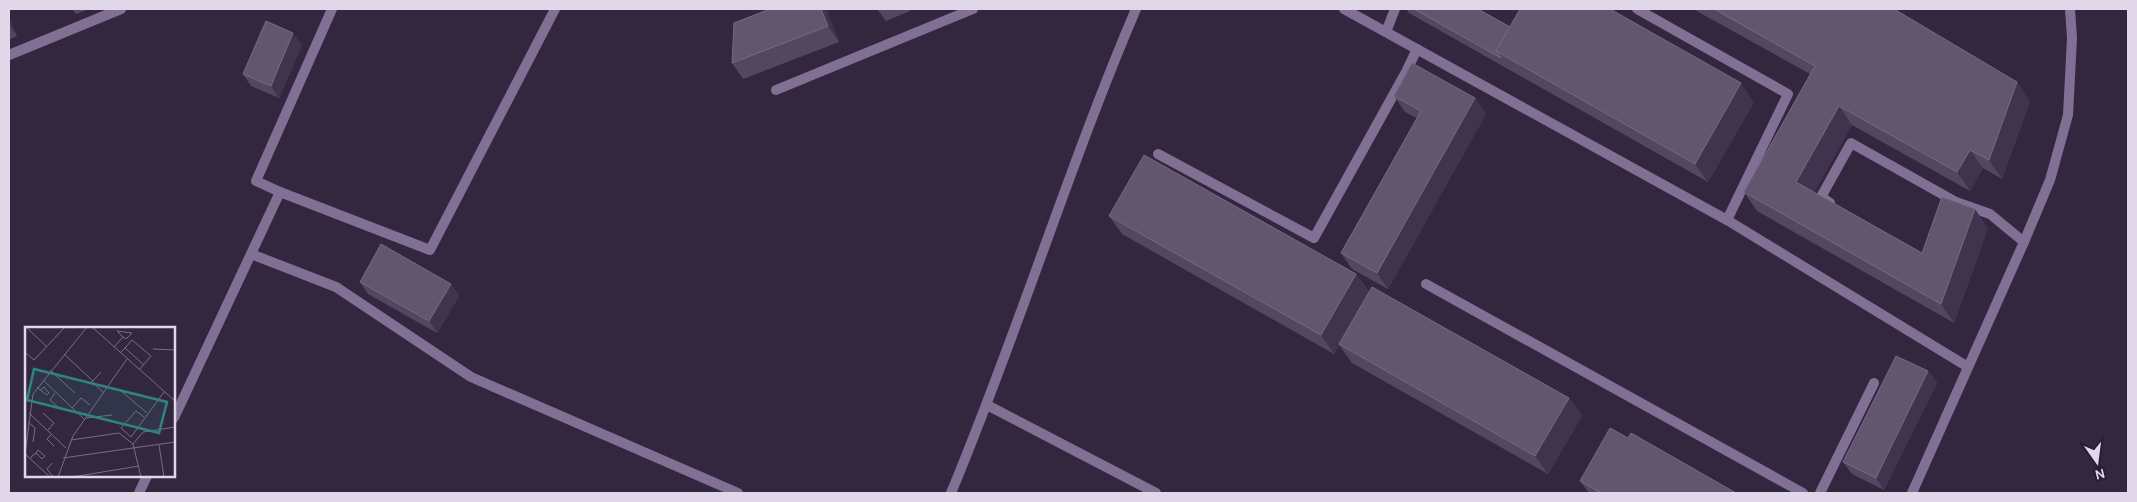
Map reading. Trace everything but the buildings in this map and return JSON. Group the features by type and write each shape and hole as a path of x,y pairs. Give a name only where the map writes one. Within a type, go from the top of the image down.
{"lane":[{"path":"9,55 121,9"},
{"path":"332,9 256,181 430,250 555,9"},
{"path":"776,90 973,9"},
{"path":"952,493 1089,122 1136,9"},
{"path":"1344,9 1726,220 1968,367"},
{"path":"1386,32 1396,9"},
{"path":"1638,9 1788,94 1726,220"},
{"path":"1912,493 2050,180 2068,114 2072,38 2070,9"},
{"path":"1158,154 1314,238 1417,49"},
{"path":"1837,206 1820,197 1851,143 1954,205 1990,214 2024,242"},
{"path":"175,416 230,295 280,192"},
{"path":"251,254 336,287 471,377 738,493"},
{"path":"1426,284 1803,493"},
{"path":"1820,493 1874,383"},
{"path":"986,405 1156,493"},
{"path":"139,493 147,477"}]}
